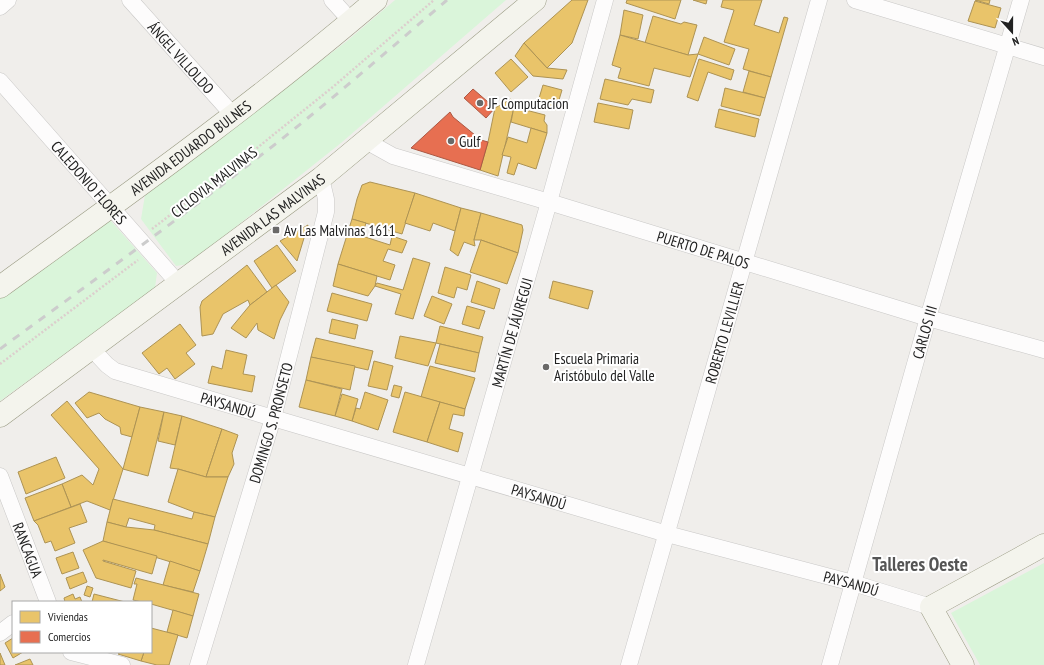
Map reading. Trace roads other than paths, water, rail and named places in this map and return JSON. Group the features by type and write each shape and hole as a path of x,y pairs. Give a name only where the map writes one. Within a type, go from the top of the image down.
{"main road":[{"name":"AVENIDA EDUARDO BULNES","path":"0,288 233,115 376,0"},
{"name":"AVENIDA LAS MALVINAS","path":"0,416 321,178 535,0"},
{"path":"963,665 931,607 1044,545"}],"street":[{"path":"0,7 8,0"},
{"name":"ÁNGEL VILLOLDO","path":"130,0 233,115"},
{"path":"332,0 351,21"},
{"name":"MARTÍN DE JÁUREGUI","path":"416,665 549,202 605,0"},
{"name":"ROBERTO LEVILLIER","path":"629,665 819,0"},
{"path":"855,0 1044,57"},
{"name":"CARLOS III","path":"830,665 928,318 1021,0"},
{"name":"CALEDONIO FLORES","path":"0,81 178,283"},
{"name":"PUERTO DE PALOS","path":"366,141 393,156 928,318 1044,350"},
{"name":"DOMINGO S. PRONSETO","path":"198,665 273,418 326,212 326,199 321,178"},
{"name":"PAYSANDÚ","path":"92,349 115,371 667,534 853,583 931,607"},
{"name":"RANCAGUA","path":"0,476 45,600"},
{"path":"0,632 12,624"},
{"path":"67,653 72,665"},
{"path":"75,653 122,665"}],"railway":[{"path":"0,349 175,221 278,142 342,90 447,0"}],"place":[{"name":"JF Computacion","path":"480,103"},
{"name":"Gulf","path":"451,141"},
{"name":"Av Las Malvinas 1611","path":"276,230"},
{"name":"Escuela Primaria Aristóbulo del Valle","path":"546,367"}],"district":[{"name":"Talleres Oeste","path":"920,564"}]}
